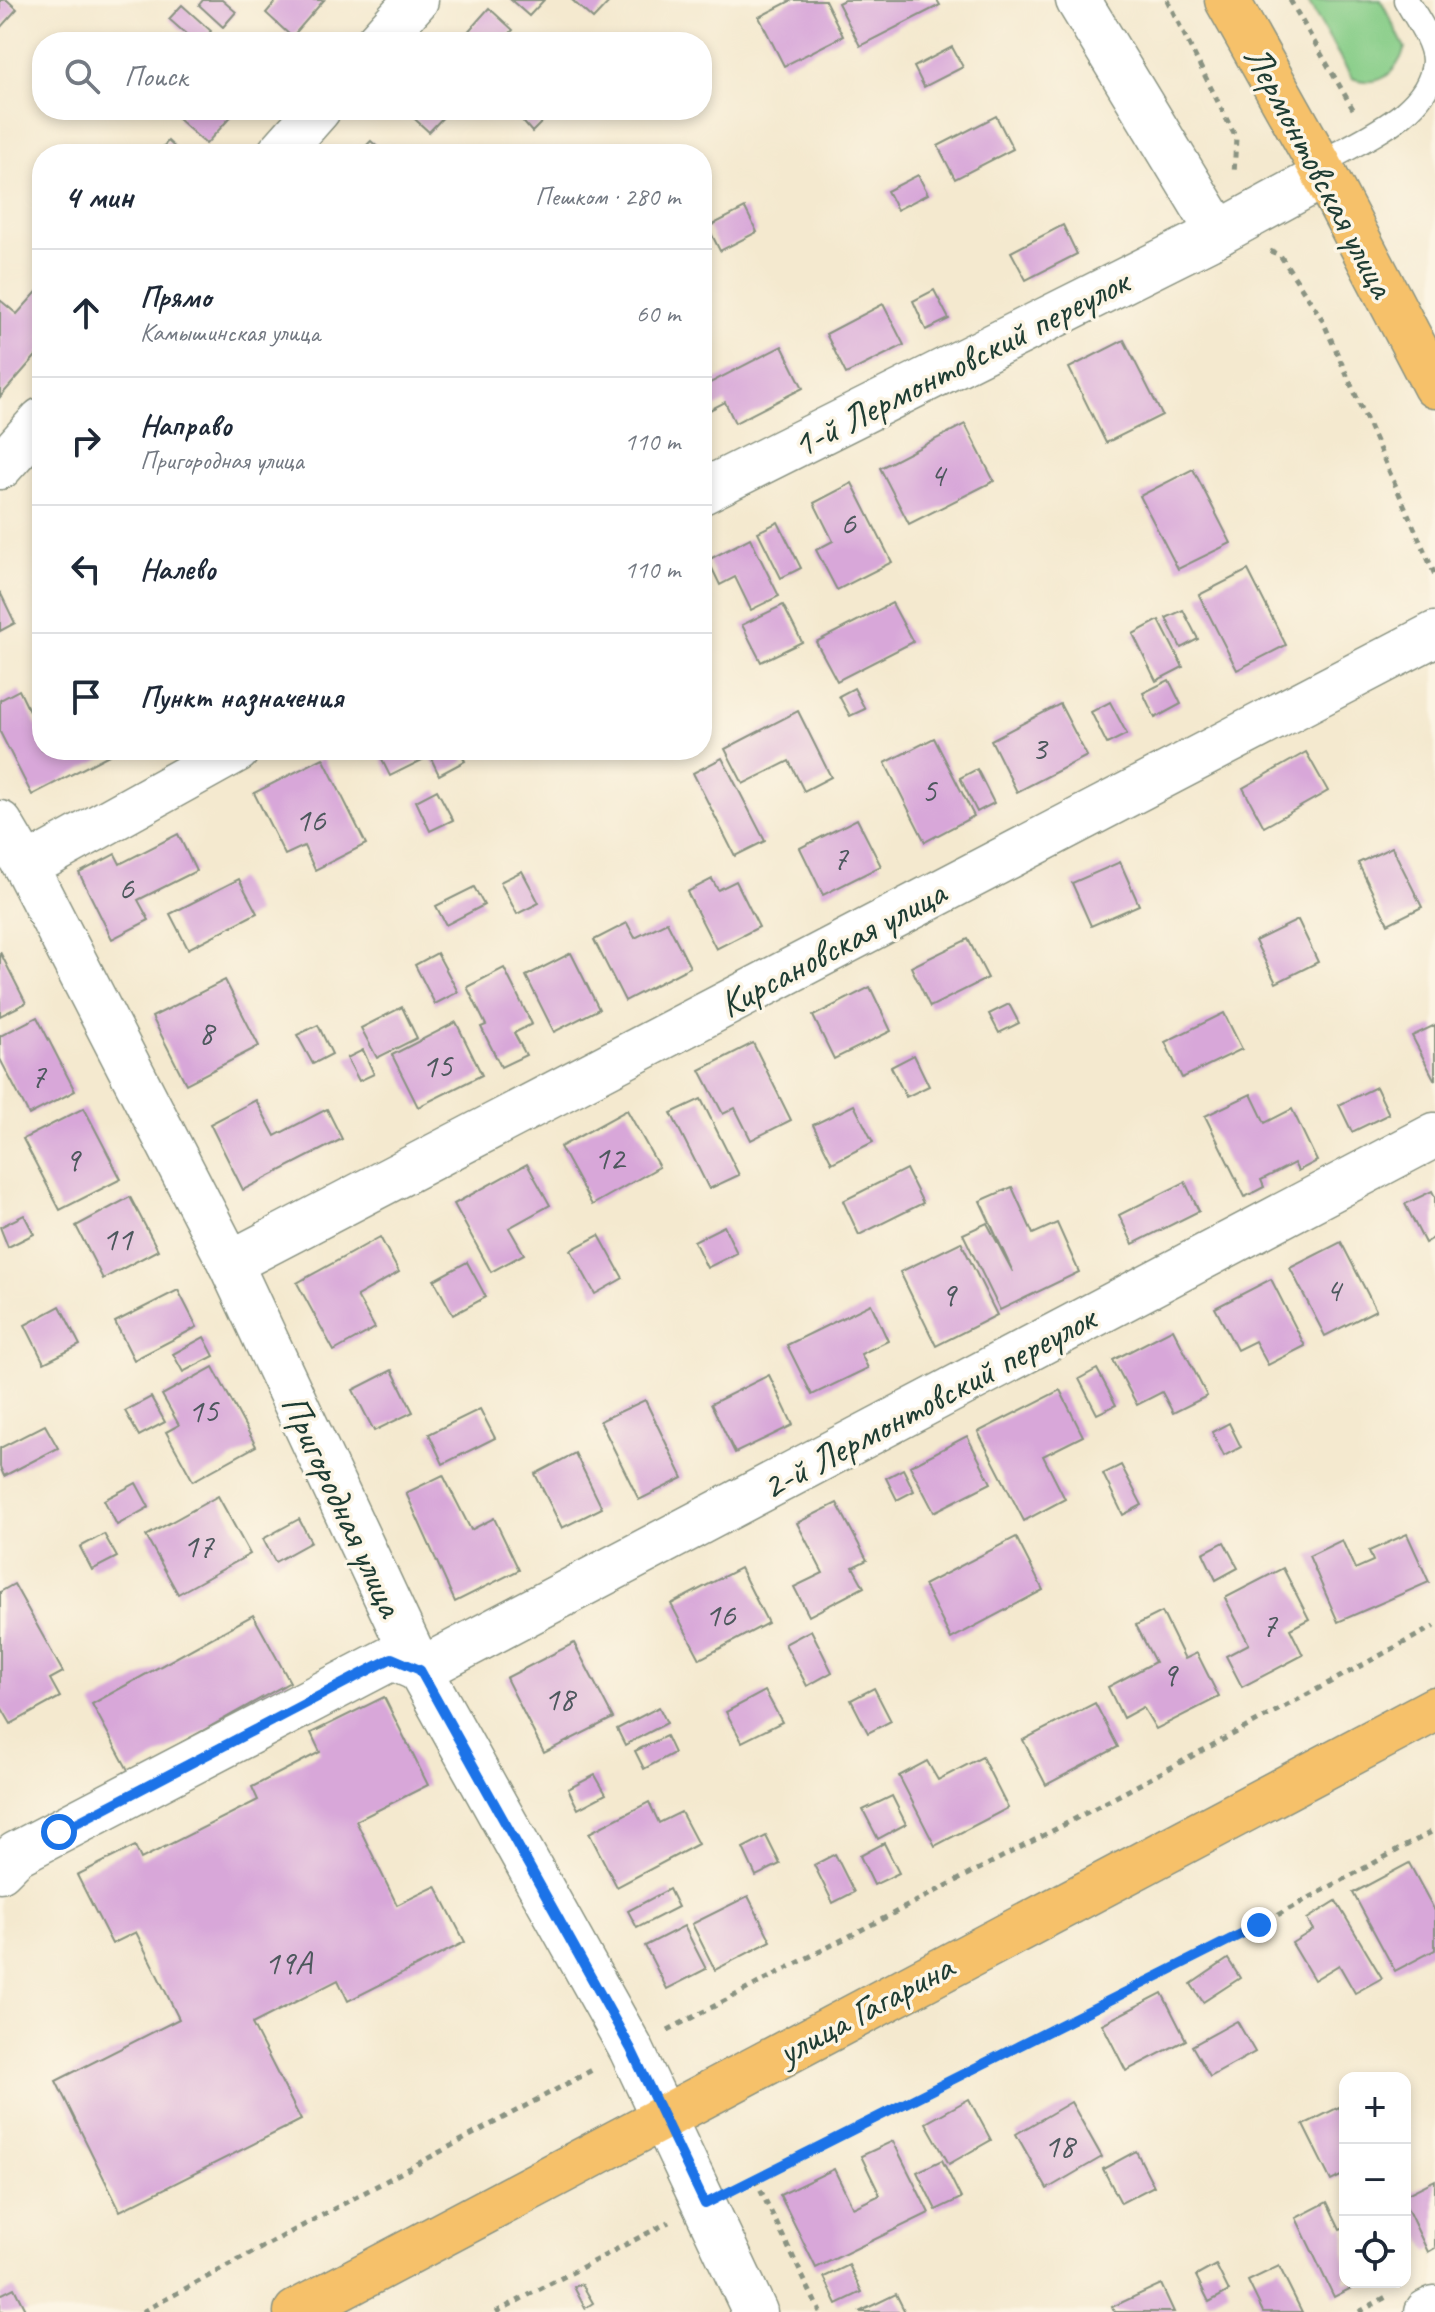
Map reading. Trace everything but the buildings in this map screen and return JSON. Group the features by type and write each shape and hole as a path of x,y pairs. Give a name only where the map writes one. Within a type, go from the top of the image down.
{"main road":[{"name":"Лермонтовская улица","path":"1227,0 1322,169 1435,386"},
{"name":"улица Гагарина","path":"324,2305 664,2114 1435,1709"}],"street":[{"path":"387,32 416,0"},
{"path":"1078,0 1219,233"},
{"path":"288,144 309,120"},
{"name":"1-й Лермонтовский переулок","path":"712,487 1219,233 1322,169"},
{"path":"0,467 32,431"},
{"name":"Кирсановская улица","path":"230,1263 1435,634"},
{"path":"26,867 219,760"},
{"name":"Пригородная улица","path":"0,823 26,867 230,1263 420,1670 631,2049 755,2312"},
{"name":"2-й Лермонтовский переулок","path":"420,1670 1435,1135"},
{"path":"5,1849 392,1658 420,1670"},
{"path":"1427,2312 1435,2308"}],"lane":[{"path":"1322,169 1411,108 1430,82 1434,59 1406,0"}],"path":[{"path":"1167,0 1236,138 1236,167 1219,233 1280,255 1322,319 1435,575"},
{"path":"1290,0 1368,135"},
{"path":"142,2312 631,2049 1058,1828 1435,1626"},
{"path":"496,2312 1245,1933 1435,1830"},
{"path":"755,2179 820,2312"}],"green space":[{"path":"1307,0 1381,0 1405,48 1392,72 1379,80 1352,78"}],"route":[{"path":"59,1832 392,1658 420,1670 631,2049 705,2204 1259,1925"}]}
